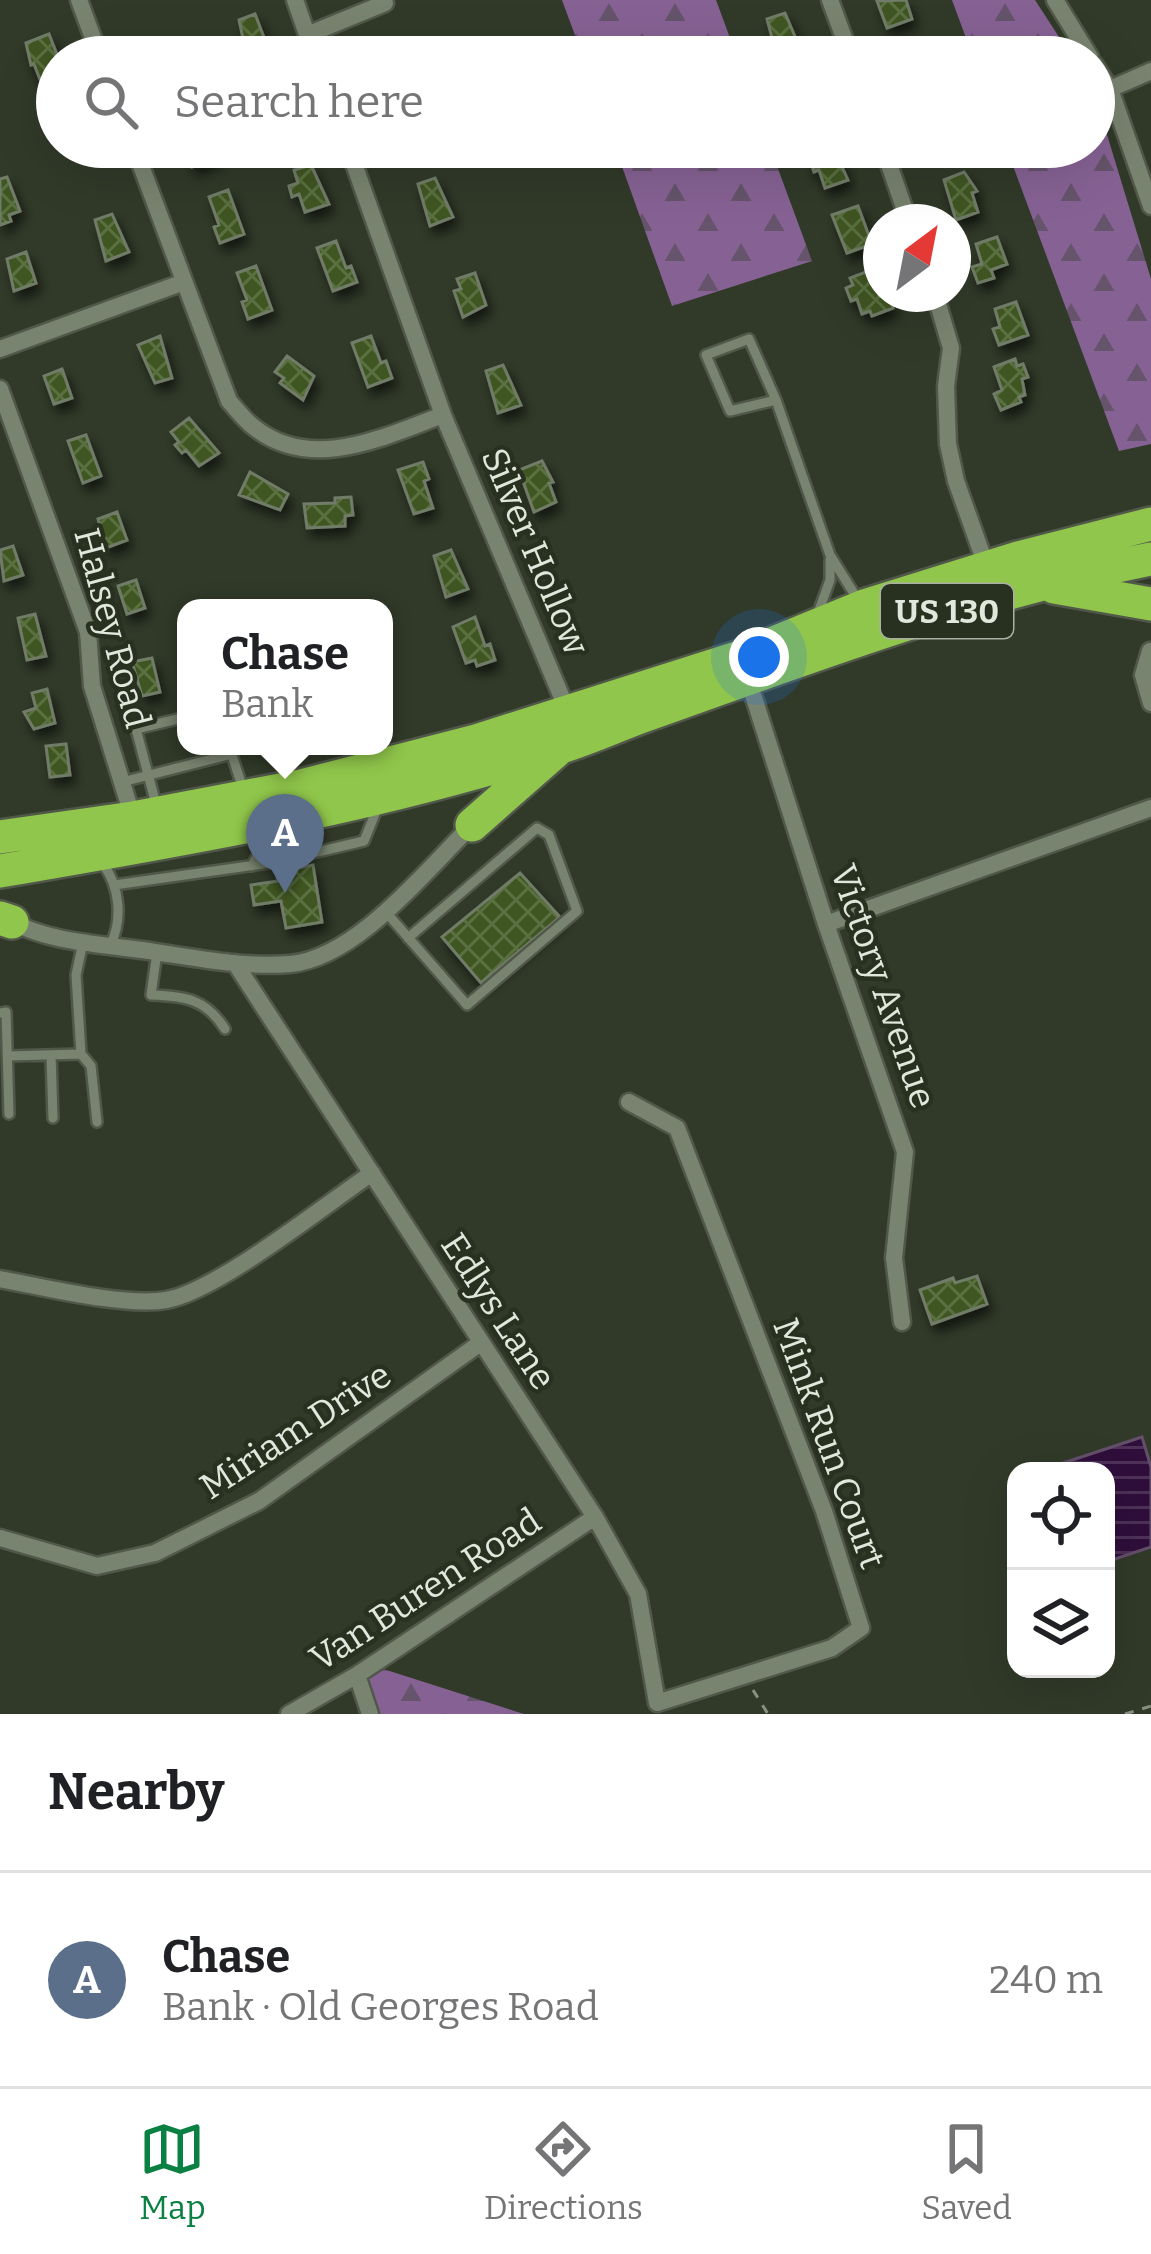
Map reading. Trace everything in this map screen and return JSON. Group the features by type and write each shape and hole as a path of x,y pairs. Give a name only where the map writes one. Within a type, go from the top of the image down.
{"highway":[{"name":"US 130","path":"0,836 275,820 450,780 560,748 744,668 809,628 863,606 1151,524"},
{"name":"US 130","path":"0,871 97,854 150,825 246,796 476,741 1041,584 1151,559"},
{"path":"1041,584 1151,604"},
{"path":"472,825 560,748"},
{"path":"450,780 473,795 472,825"}],"street":[{"path":"79,0 92,36"},
{"path":"295,0 308,35 385,3"},
{"path":"830,0 843,36"},
{"path":"1054,0 1077,36"},
{"path":"1115,86 1151,71"},
{"path":"1115,102 1151,206"},
{"name":"Silver Hollow","path":"142,168 229,401 255,428 281,442 321,450 359,446 443,415"},
{"name":"Silver Hollow","path":"355,168 443,415 568,712"},
{"path":"890,168 903,204"},
{"path":"0,349 184,282"},
{"path":"940,312 951,348 946,386 948,444 956,482 988,568"},
{"name":"Halsey Road","path":"0,389 88,632 92,686 122,782 150,825"},
{"path":"1150,650 1143,675 1151,703"},
{"name":"Victory Avenue","path":"744,668 905,1152 894,1258 902,1322"},
{"path":"826,924 1151,808"},
{"path":"4,918 83,942 235,963 294,964 349,940 472,825"},
{"name":"Edlys Lane","path":"235,963 595,1517 638,1594 656,1708"},
{"name":"Mink Run Court","path":"629,1102 677,1128 824,1511 861,1628 832,1648 656,1708"},
{"path":"0,1279 169,1300 209,1284 372,1173"},
{"name":"Miriam Drive","path":"0,1538 97,1566 155,1553 259,1501 479,1344"},
{"name":"Van Buren Road","path":"289,1714 357,1676 595,1517"},
{"path":"357,1676 370,1714"}],"lane":[{"path":"776,400 730,411 706,355 749,340 776,400 830,555 848,590 863,606"},
{"path":"809,628 824,601 830,555"},
{"path":"158,773 136,729 177,723"},
{"path":"151,726 154,739"},
{"path":"122,782 200,755"},
{"path":"232,755 246,796"},
{"path":"160,759 150,825 179,876"},
{"path":"114,885 251,866 364,842 383,795"},
{"path":"251,866 275,820"},
{"path":"385,911 408,938 467,1005 578,911 549,835 536,828 408,938"},
{"path":"97,854 114,885 117,932 110,946"},
{"path":"83,942 76,975 81,1054 92,1066 97,1122"},
{"path":"157,952 151,995 203,1003 225,1029"},
{"path":"0,1012 6,1012 9,1114"},
{"path":"8,1057 81,1054"},
{"path":"51,1055 53,1118"}],"path":[{"path":"752,1689 768,1714"},
{"path":"1125,1714 1151,1706"}],"green space":[{"path":"562,0 716,0 729,36 575,36"},
{"path":"952,0 1035,0 1058,36 965,36"},
{"path":"1115,161 1151,279 1151,444 1119,451 1014,168 1115,168"},
{"path":"623,168 778,168 812,261 672,306"},
{"path":"377,1667 524,1714 368,1714 357,1680"}],"shaded area":[{"path":"1142,1437 1151,1467 1151,1547 1115,1559 1115,1462 1066,1462"}],"building":[{"path":"906,0 912,19 887,28 877,1"},
{"path":"785,13 795,36 771,36 767,19"},
{"path":"255,14 263,36 242,36 239,20"},
{"path":"36,39 36,69 31,65 26,43"},
{"path":"312,168 329,204 305,212 299,194 292,197 289,186 298,183 294,170"},
{"path":"813,168 843,168 848,180 825,188 819,170"},
{"path":"964,172 977,191 972,193 978,212 971,215 971,204 951,204 944,180"},
{"path":"7,177 20,211 0,225 0,179"},
{"path":"435,178 453,217 430,226 418,184"},
{"path":"228,190 244,234 220,243 209,197"},
{"path":"858,206 863,247 847,253 832,215"},
{"path":"112,214 129,252 106,261 95,220"},
{"path":"997,237 1007,264 991,270 994,278 978,283 972,267 982,264 976,244"},
{"path":"336,241 357,282 333,291 317,248"},
{"path":"26,252 36,283 14,291 7,259"},
{"path":"256,266 272,310 248,319 237,273"},
{"path":"475,273 486,305 463,317 454,291 461,289 457,279"},
{"path":"863,273 863,312 867,312 862,314 857,299 851,301 846,288 853,285 850,278"},
{"path":"1016,302 1028,335 999,345 993,329 1000,327 995,309"},
{"path":"160,336 172,378 155,383 138,345"},
{"path":"371,336 392,378 368,387 352,343"},
{"path":"287,356 314,376 303,400 280,383 284,378 275,372"},
{"path":"1015,359 1028,377 1022,379 1025,395 1019,397 1021,402 1001,410 994,394 1002,390 994,367"},
{"path":"503,365 521,405 498,413 486,371"},
{"path":"62,369 72,398 54,404 44,376"},
{"path":"189,418 219,453 199,466 175,445 179,442 171,432"},
{"path":"86,435 101,476 83,483 68,441"},
{"path":"542,461 553,482 549,483 556,502 534,512 519,470"},
{"path":"423,462 433,508 414,514 398,470"},
{"path":"250,472 288,494 280,510 239,495"},
{"path":"351,497 353,515 345,516 345,526 307,528 304,504"},
{"path":"117,512 127,540 106,548 98,519"},
{"path":"13,546 23,575 4,581 0,550"},
{"path":"451,550 468,589 446,597 434,556"},
{"path":"136,580 145,608 127,614 118,586"},
{"path":"35,614 46,656 27,660 18,618"},
{"path":"475,617 495,660 477,666 475,660 466,663 453,627"},
{"path":"152,658 160,692 142,696 132,662"},
{"path":"47,689 55,723 34,729 24,712 36,708 32,693"},
{"path":"66,744 70,775 50,777 46,746"},
{"path":"313,865 322,922 286,928 281,901 254,905 251,885 278,881 276,872"},
{"path":"520,873 560,917 481,983 442,937"},
{"path":"977,1276 987,1304 932,1324 920,1290 953,1278 955,1283"}],"place":[{"name":"Chase","path":"285,893"}]}
